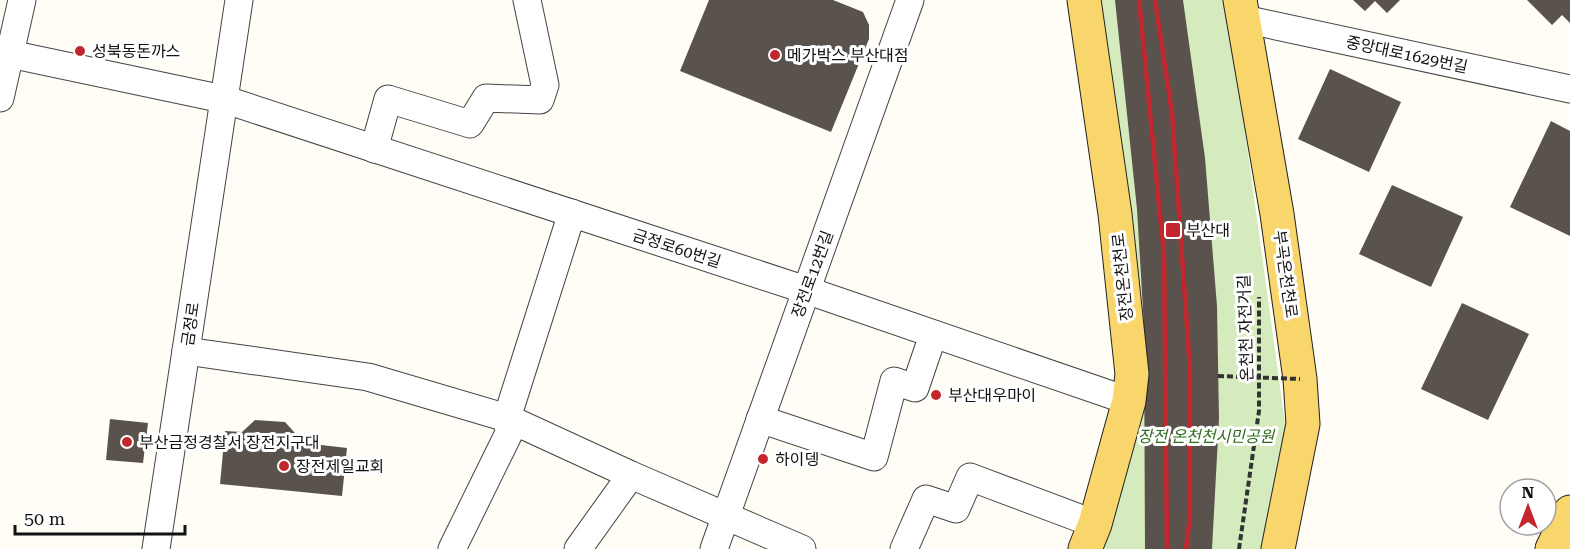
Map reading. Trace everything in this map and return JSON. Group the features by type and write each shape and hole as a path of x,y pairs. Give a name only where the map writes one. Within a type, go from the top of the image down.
{"main road":[{"name":"장전온천천로","path":"1084,0 1115,214 1132,374 1129,401 1090,536"},
{"name":"부곡온천천로","path":"1242,10 1278,214 1300,379 1303,424 1278,549"},
{"path":"1552,549 1570,512"}],"street":[{"path":"0,98 5,53 22,0"},
{"name":"금정로","path":"156,549 239,0"},
{"path":"374,148 388,99 470,124 486,98 540,100 546,85 527,0"},
{"name":"장전로12번길","path":"714,549 910,0"},
{"name":"중앙대로1629번길","path":"1242,10 1570,89"},
{"path":"5,53 223,99"},
{"name":"금정로60번길","path":"223,99 806,290 1129,401"},
{"path":"452,549 509,433 507,418 572,213"},
{"path":"760,418 874,457 894,381 915,388 933,335"},
{"path":"186,351 368,377 507,418 802,549"},
{"path":"578,549 631,475"},
{"path":"904,549 926,499 956,508 970,477 1090,536"}],"path":[{"name":"온천천 자전거길","path":"1239,549 1259,411 1259,292"},
{"path":"1218,376 1300,379"}],"green space":[{"name":"장전 온천천시민공원","path":"1092,0 1227,0 1287,438 1261,549 1101,549 1127,429"}],"building":[{"name":"메가박스 부산대점","path":"709,0 833,0 863,12 869,25 869,39 831,132 680,71"},
{"path":"1115,0 1183,0 1205,158 1217,306 1219,419 1212,549 1145,549 1144,326 1137,209"},
{"path":"1353,0 1400,0 1387,13 1375,1 1365,11"},
{"path":"1527,0 1570,0 1570,23 1562,15 1552,25"},
{"path":"1330,69 1401,102 1369,172 1298,139"},
{"path":"1551,121 1570,131 1570,236 1510,207"},
{"path":"1392,185 1463,217 1431,287 1359,254"},
{"path":"1462,303 1529,334 1488,420 1421,389"},
{"name":"부산금정경찰서 장전지구대","path":"110,419 148,423 143,463 106,460"},
{"name":"장전제일교회","path":"255,420 285,422 304,443 347,448 342,496 220,484 225,431 242,432"}],"railway":[{"path":"1139,0 1164,255 1167,549"},
{"path":"1155,0 1172,113 1190,370 1190,516 1186,549"}],"place":[{"name":"성북동돈까스","path":"80,51"},
{"name":"메가박스 부산대점","path":"775,55"},
{"name":"부산대","path":"1173,230"},
{"name":"부산대우마이","path":"936,395"},
{"name":"부산금정경찰서 장전지구대","path":"127,442"},
{"name":"하이뎅","path":"763,459"},
{"name":"장전제일교회","path":"284,466"}]}
